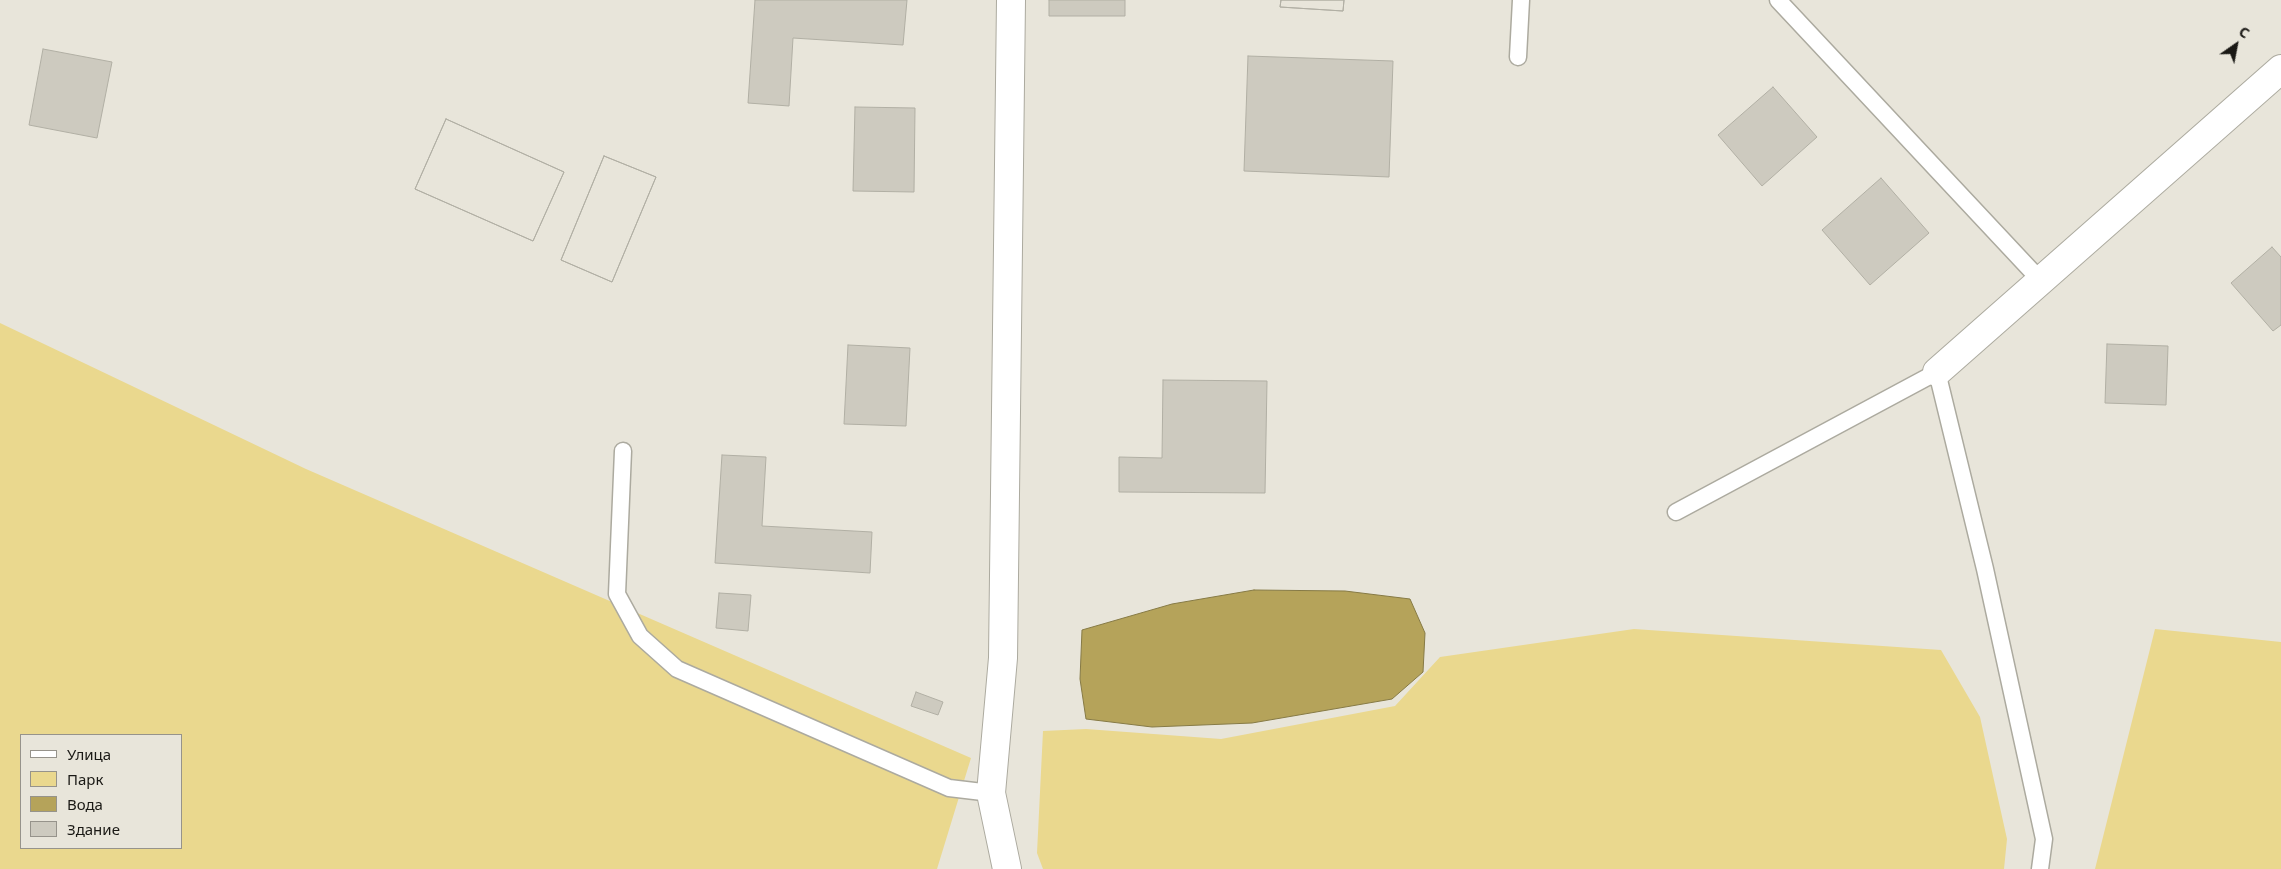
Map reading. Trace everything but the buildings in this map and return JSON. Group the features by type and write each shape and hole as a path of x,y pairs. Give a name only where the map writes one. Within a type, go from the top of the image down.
{"street":[{"path":"1007,869 991,793 1003,658 1011,0"},
{"path":"1937,372 2042,282 2281,69"}],"lane":[{"path":"1518,57 1521,0"},
{"path":"1778,0 2042,282"},
{"path":"1676,512 1937,372 1985,569 2044,839 2040,869"},
{"path":"623,451 617,594 640,636 677,669 950,788 991,793"}],"green space":[{"path":"0,323 306,469 971,758 937,869 0,869"},
{"path":"1634,629 1941,650 1980,717 2007,839 2004,869 1043,869 1037,853 1043,731 1086,729 1221,739 1395,706 1440,657"},
{"path":"2155,629 2281,642 2281,869 2095,869"}],"water":[{"path":"1254,590 1345,591 1410,599 1425,633 1423,672 1392,699 1252,723 1152,727 1086,719 1080,679 1082,630 1172,604"}]}
